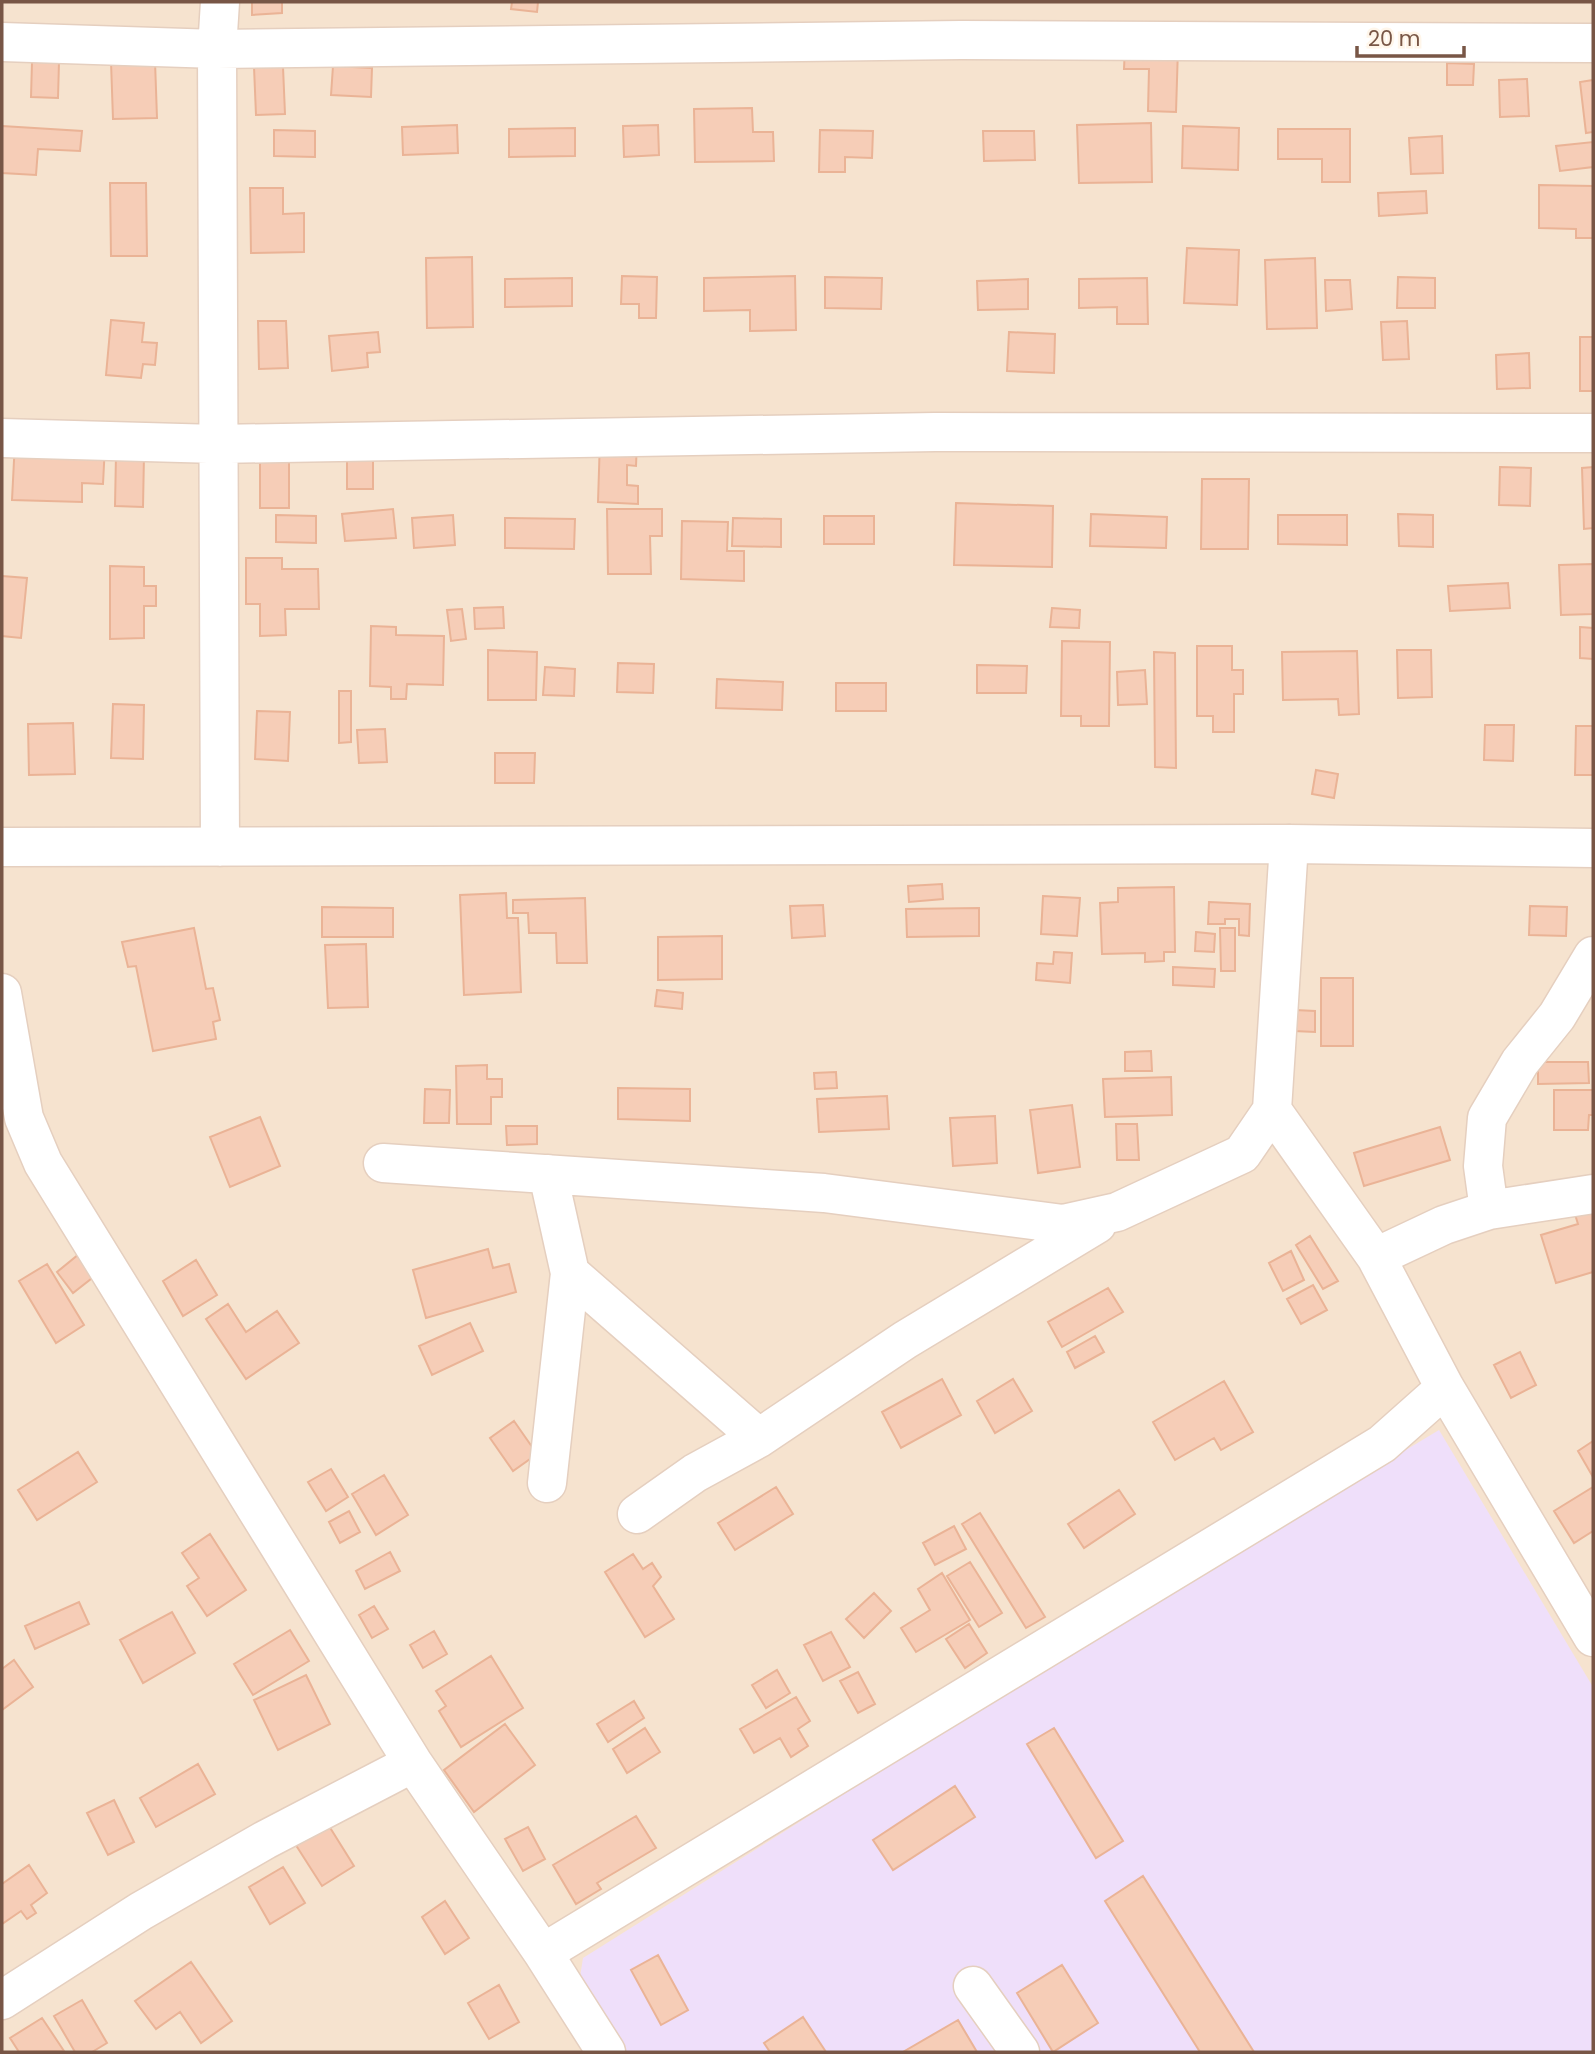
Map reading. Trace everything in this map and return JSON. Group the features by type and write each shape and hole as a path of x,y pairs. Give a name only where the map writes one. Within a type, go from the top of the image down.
{"street":[{"path":"220,2 217,50 220,847"},
{"path":"2,41 217,50 961,40 1593,43"},
{"path":"2,438 217,444 935,432 1593,433"},
{"path":"637,1514 695,1473 759,1438 905,1340 1117,1212 1241,1154 1272,1110 1289,844"},
{"path":"2,847 1289,844 1593,848"},
{"path":"1489,1210 1483,1166 1487,1118 1520,1062 1557,1017 1593,956"},
{"path":"2,993 24,1118 43,1163 413,1763 606,2052"},
{"path":"1272,1110 1376,1257 1445,1388 1593,1637"},
{"path":"383,1163 824,1193 1063,1224 1117,1212"},
{"path":"547,1483 570,1273 548,1174"},
{"path":"1376,1257 1444,1225 1489,1210 1593,1194"},
{"path":"570,1273 759,1438"},
{"path":"543,1954 1382,1444 1445,1388"},
{"path":"2,2000 141,1911 265,1840 413,1763"},
{"path":"973,1986 1020,2052"}],"shaded area":[{"path":"2,2 1593,2 1593,2052 2,2052"},
{"path":"1439,1430 1593,1687 1593,2052 622,2052 579,1983 583,1958 1062,1657"}],"building":[{"path":"252,2 282,2 282,13 252,15"},
{"path":"512,2 538,2 537,12 511,9"},
{"path":"1125,46 1178,48 1176,112 1148,111 1149,69 1124,69"},
{"path":"155,61 157,118 113,119 111,62"},
{"path":"32,62 59,62 58,98 31,97"},
{"path":"1447,63 1474,64 1473,85 1447,85"},
{"path":"333,66 372,68 371,97 331,95"},
{"path":"254,67 283,67 285,114 256,115"},
{"path":"1527,79 1529,116 1500,117 1499,80"},
{"path":"1593,80 1593,132 1586,133 1580,82"},
{"path":"752,108 753,132 773,132 774,161 695,162 694,109"},
{"path":"1151,123 1152,182 1079,183 1077,125"},
{"path":"457,125 458,153 403,155 402,127"},
{"path":"658,125 659,155 624,157 623,126"},
{"path":"2,126 82,131 80,151 38,149 36,175 2,173"},
{"path":"1183,126 1239,128 1238,170 1182,168"},
{"path":"575,128 575,156 509,157 509,129"},
{"path":"1278,129 1350,129 1350,182 1322,182 1322,159 1278,159"},
{"path":"274,130 315,131 315,157 274,156"},
{"path":"820,130 873,131 872,158 845,157 845,172 819,172"},
{"path":"983,131 1034,131 1035,160 984,161"},
{"path":"1442,136 1443,173 1411,174 1409,138"},
{"path":"1593,142 1593,167 1560,171 1556,146"},
{"path":"110,183 146,183 147,256 111,256"},
{"path":"1539,185 1593,186 1593,238 1576,238 1576,229 1539,228"},
{"path":"250,188 283,188 283,214 304,213 304,252 251,253"},
{"path":"1426,191 1427,213 1379,216 1378,193"},
{"path":"1187,248 1239,250 1237,305 1184,303"},
{"path":"472,257 473,327 427,328 426,258"},
{"path":"1315,258 1317,328 1267,329 1265,260"},
{"path":"622,276 657,277 656,318 639,318 639,304 621,304"},
{"path":"795,276 796,330 750,331 750,310 704,311 704,278"},
{"path":"825,277 882,278 881,309 825,308"},
{"path":"1398,277 1435,278 1435,308 1397,308"},
{"path":"572,278 572,306 505,307 505,279"},
{"path":"1147,278 1148,324 1117,324 1117,307 1079,308 1079,279"},
{"path":"1028,279 1028,309 978,310 977,281"},
{"path":"1325,280 1350,280 1352,309 1326,311"},
{"path":"111,320 144,323 142,342 157,343 155,365 143,364 141,378 106,375"},
{"path":"258,321 286,321 288,368 259,369"},
{"path":"1407,321 1409,359 1383,360 1381,322"},
{"path":"378,332 380,352 367,353 368,367 332,371 329,336"},
{"path":"1009,332 1055,334 1054,373 1007,371"},
{"path":"1580,337 1593,337 1593,391 1580,391"},
{"path":"1529,353 1530,388 1497,389 1496,355"},
{"path":"600,439 637,440 636,466 627,465 627,485 638,486 638,504 598,502"},
{"path":"15,441 105,445 103,484 82,483 82,502 12,500"},
{"path":"347,448 373,448 373,489 347,489"},
{"path":"260,451 289,451 289,508 260,508"},
{"path":"116,455 144,455 143,507 115,506"},
{"path":"1500,467 1531,468 1530,506 1499,505"},
{"path":"1593,467 1593,528 1584,529 1582,468"},
{"path":"1202,479 1249,479 1248,549 1201,549"},
{"path":"956,503 1053,506 1052,567 954,565"},
{"path":"393,509 396,538 345,541 342,514"},
{"path":"607,509 662,509 662,536 650,536 651,574 608,574"},
{"path":"1091,514 1167,517 1166,548 1090,546"},
{"path":"1398,514 1433,515 1433,547 1399,546"},
{"path":"276,515 316,516 316,543 276,542"},
{"path":"453,515 455,545 414,548 412,518"},
{"path":"1278,515 1347,515 1347,545 1278,544"},
{"path":"824,516 874,516 874,544 824,544"},
{"path":"505,518 575,519 574,549 505,548"},
{"path":"733,518 781,519 781,547 732,546"},
{"path":"682,521 728,522 727,551 744,551 744,581 681,579"},
{"path":"246,558 282,558 282,569 318,569 319,609 285,609 286,635 260,636 260,604 246,604"},
{"path":"1593,564 1593,614 1561,615 1559,565"},
{"path":"110,566 144,567 144,586 156,586 156,606 144,606 144,638 110,639"},
{"path":"2,576 27,578 21,638 2,636"},
{"path":"1508,583 1510,608 1450,611 1448,586"},
{"path":"503,607 504,628 475,629 474,608"},
{"path":"1052,608 1080,610 1079,628 1050,627"},
{"path":"462,609 466,639 451,641 447,610"},
{"path":"371,626 396,627 396,635 444,636 443,685 407,684 406,699 391,699 391,687 370,686"},
{"path":"1580,627 1593,628 1593,659 1580,658"},
{"path":"1062,641 1110,642 1109,726 1081,726 1081,716 1061,716"},
{"path":"1197,646 1232,646 1232,670 1243,670 1243,694 1234,694 1234,732 1213,732 1213,716 1197,716"},
{"path":"488,650 537,652 536,700 488,700"},
{"path":"1397,650 1431,650 1432,697 1398,698"},
{"path":"1357,651 1359,714 1339,715 1338,699 1283,700 1282,652"},
{"path":"1154,652 1175,653 1176,768 1155,767"},
{"path":"618,663 654,664 653,693 617,692"},
{"path":"977,665 1027,666 1026,693 977,693"},
{"path":"545,667 575,669 574,696 543,695"},
{"path":"1145,670 1147,704 1118,705 1117,672"},
{"path":"717,679 783,682 782,710 716,708"},
{"path":"836,683 886,683 886,711 836,711"},
{"path":"339,691 351,691 351,742 339,743"},
{"path":"113,704 144,705 143,759 111,758"},
{"path":"257,711 290,712 288,761 255,759"},
{"path":"73,723 75,774 29,775 28,724"},
{"path":"1485,725 1514,725 1513,761 1484,760"},
{"path":"1576,726 1593,726 1593,775 1575,775"},
{"path":"385,729 387,762 359,763 357,730"},
{"path":"495,753 535,753 534,783 495,783"},
{"path":"1316,770 1338,774 1334,798 1312,794"},
{"path":"942,884 943,899 909,902 908,886"},
{"path":"1174,887 1175,952 1164,952 1164,961 1145,962 1145,953 1102,954 1100,903 1118,902 1118,888"},
{"path":"506,893 507,918 518,918 521,992 464,995 460,895"},
{"path":"1043,896 1080,898 1077,936 1041,934"},
{"path":"585,898 587,963 557,963 556,933 529,933 528,913 513,913 513,900"},
{"path":"1209,902 1250,904 1249,936 1239,935 1239,919 1225,919 1225,924 1208,924"},
{"path":"823,905 825,936 792,938 790,906"},
{"path":"1530,906 1567,907 1566,936 1529,935"},
{"path":"322,907 393,908 393,937 322,937"},
{"path":"979,908 979,936 907,937 906,909"},
{"path":"194,928 206,989 213,988 220,1020 213,1022 216,1039 153,1051 136,966 128,967 122,942"},
{"path":"1220,928 1235,928 1235,971 1221,971"},
{"path":"1196,932 1215,934 1214,952 1195,951"},
{"path":"722,936 722,979 658,980 658,937"},
{"path":"366,944 368,1007 328,1008 325,945"},
{"path":"1054,952 1072,953 1070,983 1036,980 1037,963 1053,964"},
{"path":"1173,967 1215,969 1214,987 1173,985"},
{"path":"1321,978 1353,978 1353,1046 1321,1046"},
{"path":"657,990 683,993 682,1009 655,1006"},
{"path":"1295,1010 1315,1011 1315,1032 1294,1031"},
{"path":"1151,1051 1152,1071 1125,1071 1125,1052"},
{"path":"1538,1062 1588,1062 1589,1083 1538,1084"},
{"path":"487,1065 487,1079 502,1079 502,1097 491,1097 491,1124 457,1124 456,1066"},
{"path":"836,1072 837,1088 815,1089 814,1073"},
{"path":"1171,1077 1172,1115 1105,1117 1103,1079"},
{"path":"618,1088 690,1089 690,1121 618,1119"},
{"path":"425,1089 450,1090 449,1123 424,1123"},
{"path":"1554,1090 1593,1090 1593,1115 1589,1115 1588,1130 1554,1130"},
{"path":"887,1096 889,1129 819,1132 817,1099"},
{"path":"1072,1105 1080,1167 1038,1173 1030,1110"},
{"path":"995,1116 997,1163 953,1166 950,1118"},
{"path":"260,1117 280,1166 230,1187 210,1137"},
{"path":"1116,1124 1137,1124 1139,1160 1117,1160"},
{"path":"506,1126 537,1126 537,1144 507,1145"},
{"path":"1440,1127 1450,1160 1364,1186 1354,1153"},
{"path":"1593,1202 1593,1272 1556,1283 1541,1235 1578,1224 1573,1208"},
{"path":"1310,1236 1338,1281 1323,1289 1296,1245"},
{"path":"488,1249 493,1268 509,1264 516,1292 426,1318 413,1270"},
{"path":"84,1250 101,1271 73,1293 57,1272"},
{"path":"1291,1251 1304,1280 1283,1291 1269,1263"},
{"path":"196,1260 217,1295 183,1316 163,1281"},
{"path":"47,1264 84,1325 56,1343 19,1281"},
{"path":"1313,1285 1327,1310 1301,1324 1287,1299"},
{"path":"1108,1288 1123,1312 1062,1347 1048,1322"},
{"path":"228,1304 246,1332 277,1311 299,1343 246,1379 206,1319"},
{"path":"470,1323 483,1351 432,1375 419,1346"},
{"path":"1095,1336 1104,1352 1075,1368 1067,1352"},
{"path":"1520,1352 1536,1385 1511,1398 1494,1365"},
{"path":"942,1379 961,1415 901,1448 882,1412"},
{"path":"1013,1379 1032,1411 995,1433 977,1401"},
{"path":"1224,1381 1253,1432 1221,1450 1214,1438 1175,1460 1153,1422"},
{"path":"514,1421 537,1454 513,1471 490,1438"},
{"path":"1593,1441 1593,1477 1578,1451"},
{"path":"78,1452 97,1482 37,1520 18,1490"},
{"path":"331,1469 348,1497 326,1511 308,1482"},
{"path":"384,1475 408,1515 376,1535 352,1494"},
{"path":"776,1487 793,1514 735,1550 718,1523"},
{"path":"1593,1487 1593,1531 1574,1543 1554,1511"},
{"path":"1119,1490 1135,1514 1084,1548 1068,1524"},
{"path":"349,1511 360,1532 340,1543 329,1522"},
{"path":"980,1513 1045,1617 1026,1628 962,1524"},
{"path":"954,1526 966,1549 935,1565 923,1543"},
{"path":"210,1534 246,1590 207,1616 187,1586 199,1578 182,1553"},
{"path":"390,1552 400,1571 365,1589 356,1571"},
{"path":"633,1554 643,1569 652,1563 661,1577 653,1586 674,1619 645,1637 605,1572"},
{"path":"970,1562 1002,1613 979,1627 947,1576"},
{"path":"942,1573 970,1620 916,1652 901,1628 930,1610 918,1589"},
{"path":"874,1593 891,1611 864,1638 846,1619"},
{"path":"79,1602 89,1624 35,1649 25,1626"},
{"path":"374,1606 388,1629 372,1638 359,1615"},
{"path":"172,1612 195,1653 143,1683 120,1640"},
{"path":"969,1624 987,1653 965,1668 946,1639"},
{"path":"290,1630 309,1661 253,1695 234,1664"},
{"path":"434,1631 447,1654 423,1668 410,1645"},
{"path":"831,1632 850,1667 823,1681 804,1645"},
{"path":"491,1656 523,1708 461,1747 439,1711 446,1706 436,1691"},
{"path":"14,1660 33,1687 2,1710 2,1669"},
{"path":"777,1670 790,1693 766,1708 752,1685"},
{"path":"858,1672 875,1704 858,1713 840,1681"},
{"path":"306,1675 330,1724 278,1750 254,1700"},
{"path":"796,1697 810,1721 798,1729 808,1746 791,1757 780,1738 754,1753 740,1729"},
{"path":"634,1701 644,1718 608,1742 597,1724"},
{"path":"505,1724 535,1765 474,1812 444,1770"},
{"path":"645,1728 660,1752 627,1773 613,1749"},
{"path":"1054,1728 1123,1841 1096,1858 1027,1744"},
{"path":"198,1764 215,1794 156,1827 140,1798"},
{"path":"955,1786 975,1817 893,1870 873,1840"},
{"path":"114,1800 134,1842 108,1855 87,1813"},
{"path":"636,1816 656,1848 597,1883 601,1889 576,1904 553,1865"},
{"path":"324,1818 354,1866 322,1886 292,1839"},
{"path":"528,1827 545,1859 523,1871 505,1839"},
{"path":"29,1865 47,1893 31,1905 36,1913 27,1919 21,1911 2,1924 2,1884"},
{"path":"283,1867 305,1903 270,1924 249,1887"},
{"path":"1143,1876 1254,2052 1200,2052 1105,1901"},
{"path":"445,1901 469,1938 445,1954 422,1917"},
{"path":"658,1955 688,2010 661,2025 631,1970"},
{"path":"191,1962 232,2021 201,2043 180,2012 156,2029 135,2001"},
{"path":"1062,1965 1098,2023 1053,2052 1017,1993"},
{"path":"499,1985 519,2022 489,2039 468,2003"},
{"path":"82,2000 107,2043 92,2052 75,2052 54,2016"},
{"path":"803,2017 826,2052 770,2052 764,2043"},
{"path":"42,2018 64,2051 19,2052 10,2038"},
{"path":"958,2020 977,2052 903,2052"}]}
